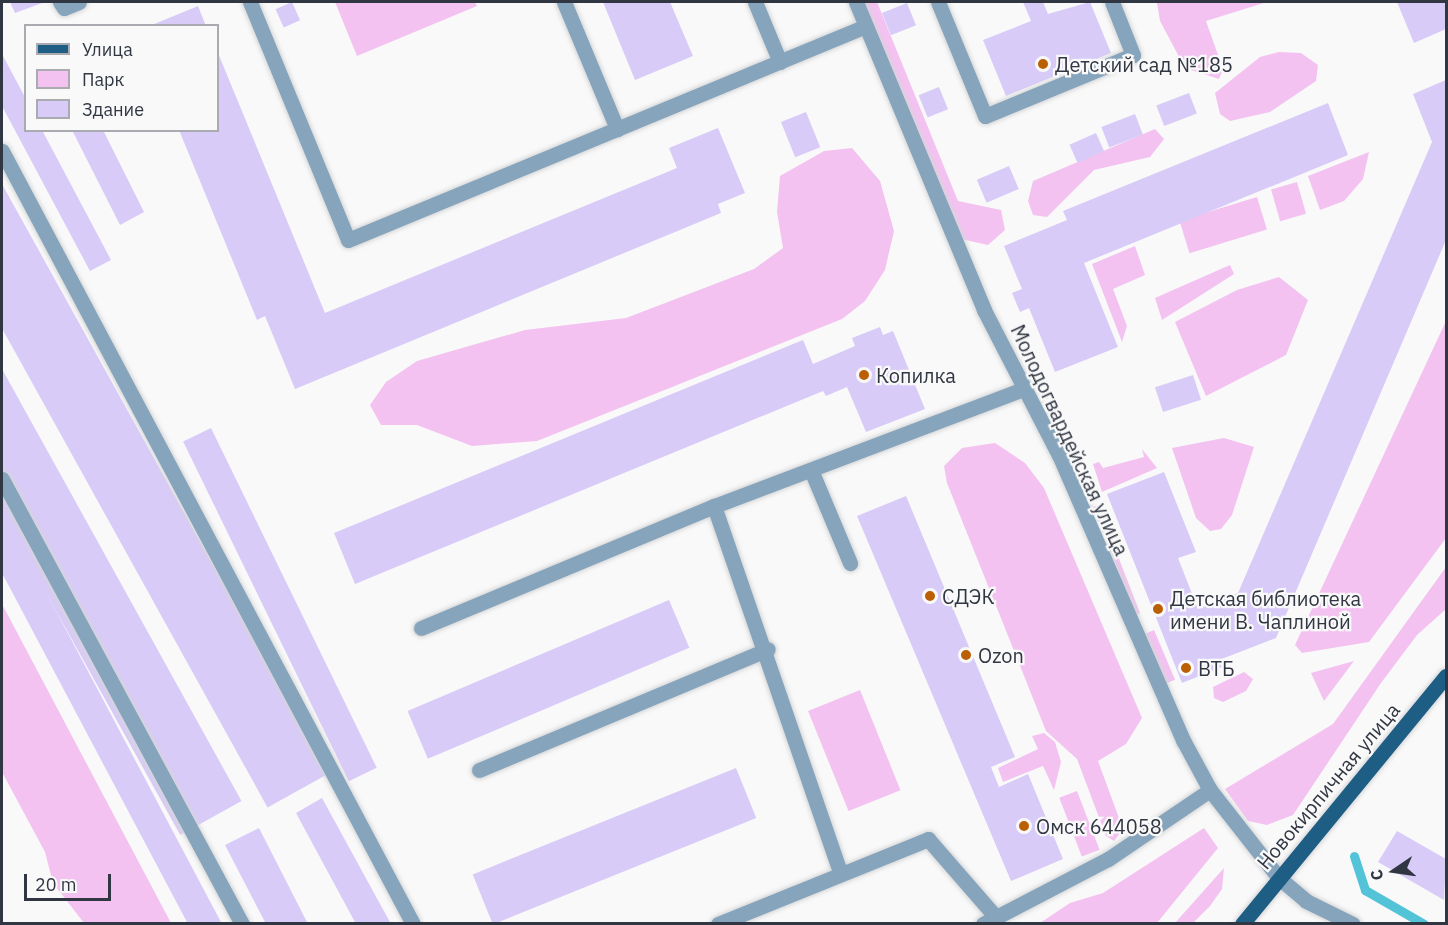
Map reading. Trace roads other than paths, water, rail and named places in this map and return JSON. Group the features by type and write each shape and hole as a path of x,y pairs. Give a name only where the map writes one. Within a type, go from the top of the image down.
{"main road":[{"name":"Новокирпичная улица","path":"1242,924 1446,676"}],"street":[{"path":"62,5 79,2"},
{"path":"250,2 348,240 866,26"},
{"path":"564,2 617,129"},
{"path":"755,2 780,62"},
{"name":"Молодогвардейская улица","path":"856,2 984,310 1024,389 1210,790 1279,878 1306,901 1353,924"},
{"path":"938,2 985,116 1133,55 1112,2"},
{"path":"2,151 413,924"},
{"path":"421,628 714,506 1024,389"},
{"path":"811,470 850,564"},
{"path":"2,479 242,924"},
{"path":"714,506 768,649 841,874"},
{"path":"479,771 768,649"},
{"path":"718,924 928,839 989,920 1107,859 1210,790"}],"waterway":[{"path":"1354,856 1365,890 1424,924"}],"place":[{"name":"Детский сад №185","path":"1043,64"},
{"name":"Копилка","path":"864,375"},
{"name":"СДЭК","path":"930,596"},
{"name":"Детская библиотека имени В. Чаплиной","path":"1158,609"},
{"name":"Ozon","path":"966,655"},
{"name":"ВТБ","path":"1186,668"},
{"name":"Омск 644058","path":"1024,826"}]}
